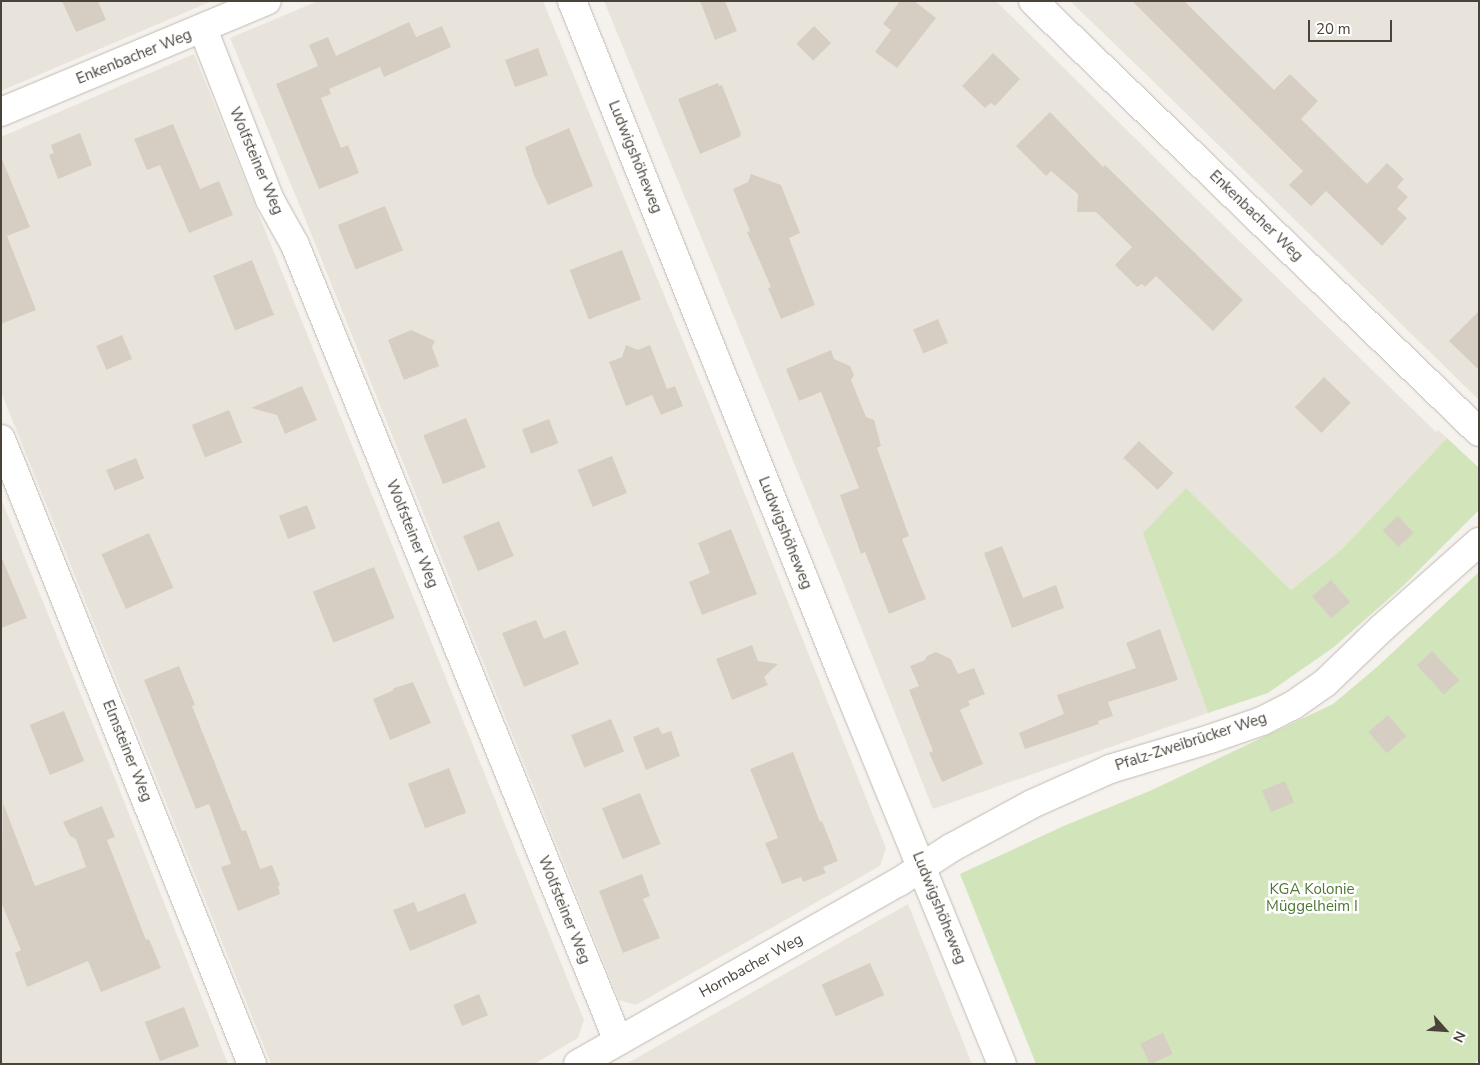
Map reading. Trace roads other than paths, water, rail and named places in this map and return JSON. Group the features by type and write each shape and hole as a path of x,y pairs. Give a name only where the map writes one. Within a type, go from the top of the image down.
{"street":[{"name":"Enkenbacher Weg","path":"1,112 267,1"},
{"name":"Ludwigshöheweg","path":"572,1 841,671 923,867 1002,1064"},
{"name":"Enkenbacher Weg","path":"1033,1 1479,432"},
{"name":"Wolfsteiner Weg","path":"203,29 270,200 298,254 618,1041"},
{"name":"Elmsteiner Weg","path":"1,439 252,1064"},
{"name":"Pfalz-Zweibrücker Weg","path":"923,867 950,848 1069,786 1110,769 1253,724 1292,706 1325,683 1382,628 1479,542"},
{"name":"Hornbacher Weg","path":"578,1064 923,867"}],"park label":[{"name":"KGA Kolonie Müggelheim I","path":"1312,898"}]}
